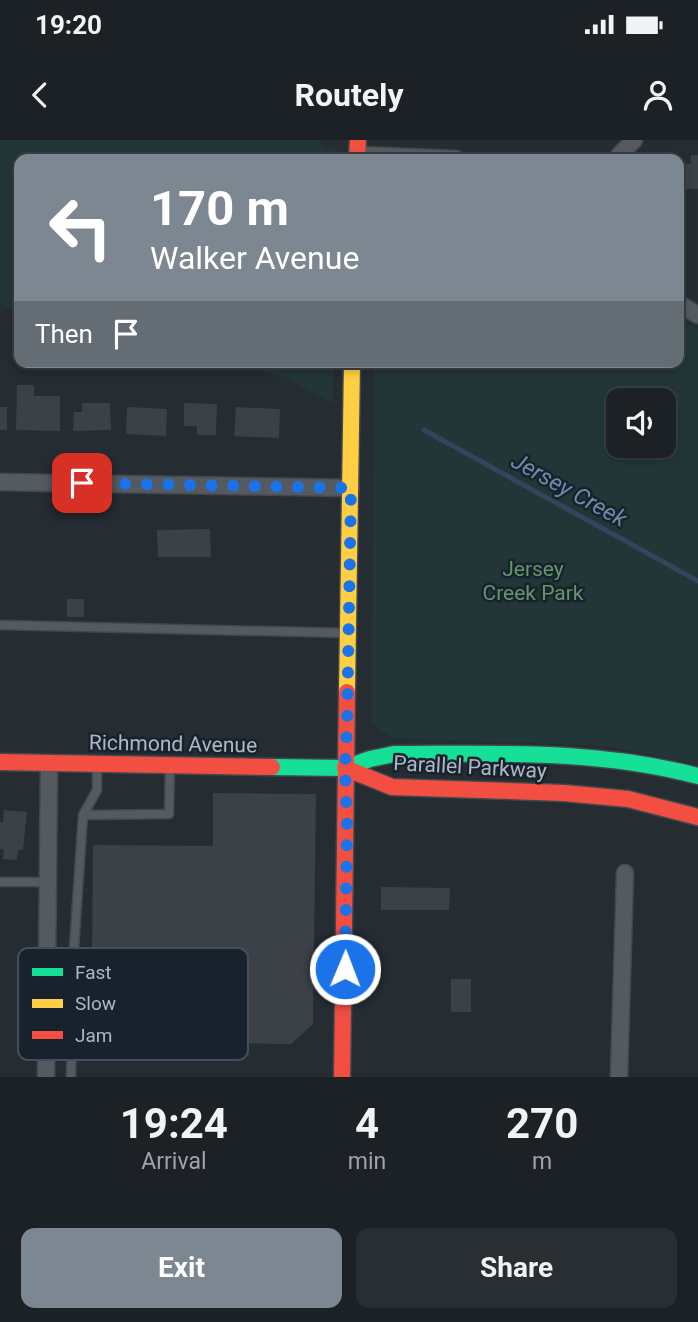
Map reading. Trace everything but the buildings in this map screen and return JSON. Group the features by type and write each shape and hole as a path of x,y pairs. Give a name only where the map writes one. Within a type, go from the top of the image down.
{"street":[{"path":"621,154 634,140"},
{"path":"357,151 394,154"},
{"path":"342,1077 352,368"},
{"path":"0,482 351,488"},
{"name":"Parallel Parkway","path":"345,768 394,754 551,754 621,759 698,776"},
{"name":"Richmond Avenue","path":"0,762 345,768"},
{"path":"47,948 49,763"},
{"name":"Parallel Parkway","path":"345,768 392,787 564,793 628,799 698,817"},
{"path":"619,1077 625,873"}],"lane":[{"path":"0,625 349,633"},
{"path":"74,948 83,815 97,790 97,764"},
{"path":"83,815 169,814 171,764"},
{"path":"0,881 48,883"}],"green space":[{"path":"0,140 319,140 324,148 337,148 336,154 14,154 14,311 0,303"},
{"name":"Jersey Creek Park","path":"684,321 698,329 698,764 619,748 394,738 378,729 372,720 374,368 684,368"},
{"path":"250,368 333,368 333,404 285,377"}],"waterway":[{"name":"Jersey Creek","path":"424,430 698,581"}],"traffic: fast":[{"path":"272,767 345,768 394,754 509,754 622,761 698,776"}],"traffic: slow":[{"path":"347,692 352,368"}],"traffic: jam":[{"path":"357,154 358,140"},
{"path":"342,1077 347,692"},
{"path":"0,762 272,767"},
{"path":"345,768 392,787 564,793 628,799 698,817"}],"route":[{"path":"82,483 351,488 345,768 345,969"}]}
